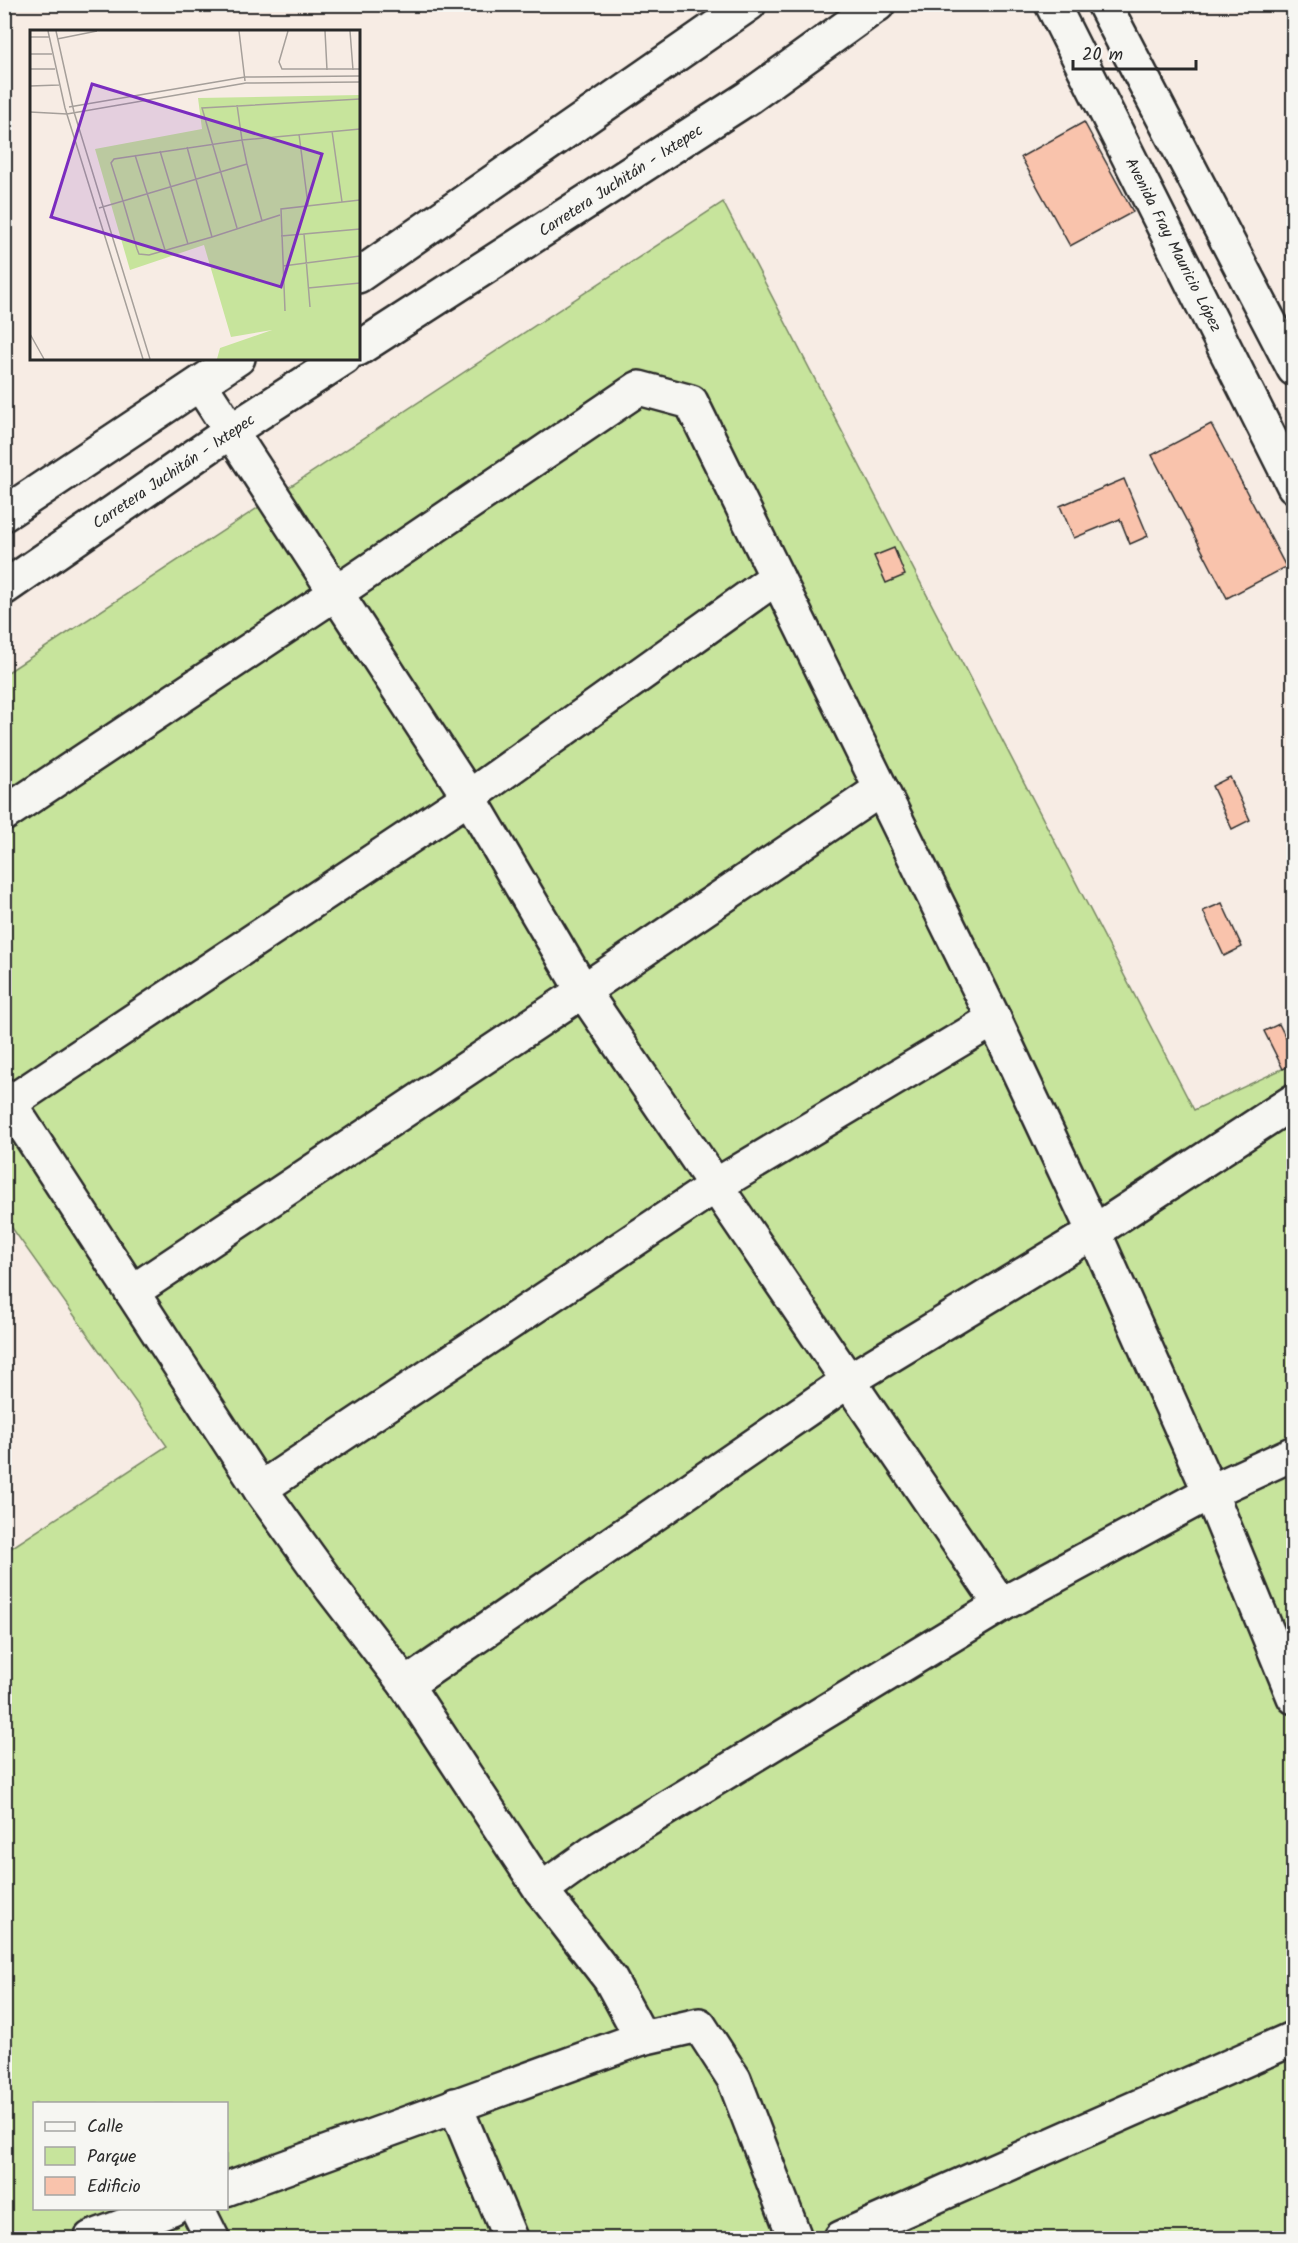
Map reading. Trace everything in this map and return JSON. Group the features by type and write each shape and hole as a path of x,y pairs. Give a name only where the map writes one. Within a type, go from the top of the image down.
{"street":[{"path":"360,275 749,4"},
{"name":"Carretera Juchitán - Ixtepec","path":"360,348 749,98 878,4"},
{"name":"Avenida Fray Mauricio López","path":"1052,4 1293,486"},
{"path":"1104,4 1293,369"},
{"path":"4,514 235,360"},
{"name":"Carretera Juchitán - Ixtepec","path":"4,588 231,431 341,360"},
{"path":"200,384 469,797 583,992 1002,1605"},
{"path":"4,814 639,388 692,402 994,1019 1094,1232 1210,1492 1293,1697"},
{"path":"642,2038 610,1979 541,1890 406,1684 332,1589 260,1489 7,1099 469,797 777,577"},
{"path":"132,1292 583,992 881,789"},
{"path":"260,1489 715,1186 994,1019"},
{"path":"406,1684 848,1381 1094,1232 1293,1101"},
{"path":"541,1890 594,1852 1002,1605 1210,1492 1293,1453"},
{"path":"228,2188 642,2038 699,2025 734,2079 795,2238"},
{"path":"842,2238 1293,2038"},
{"path":"455,2105 510,2238"},
{"path":"91,2238 167,2210"},
{"path":"198,2210 212,2238"}],"green space":[{"path":"723,202 1194,1110 1293,1064 1293,2238 5,2238 5,1552 167,1446 5,1218 5,674"}],"building":[{"path":"1084,122 1133,212 1070,246 1021,157"},
{"path":"1211,424 1286,567 1227,598 1152,455"},
{"path":"1124,479 1148,536 1130,544 1120,519 1074,538 1060,506"},
{"path":"894,548 905,575 886,583 874,556"},
{"path":"1230,777 1250,820 1232,829 1212,786"},
{"path":"1222,903 1242,947 1224,956 1203,911"},
{"path":"1279,1024 1294,1054 1294,1064 1283,1069 1264,1031"}]}
